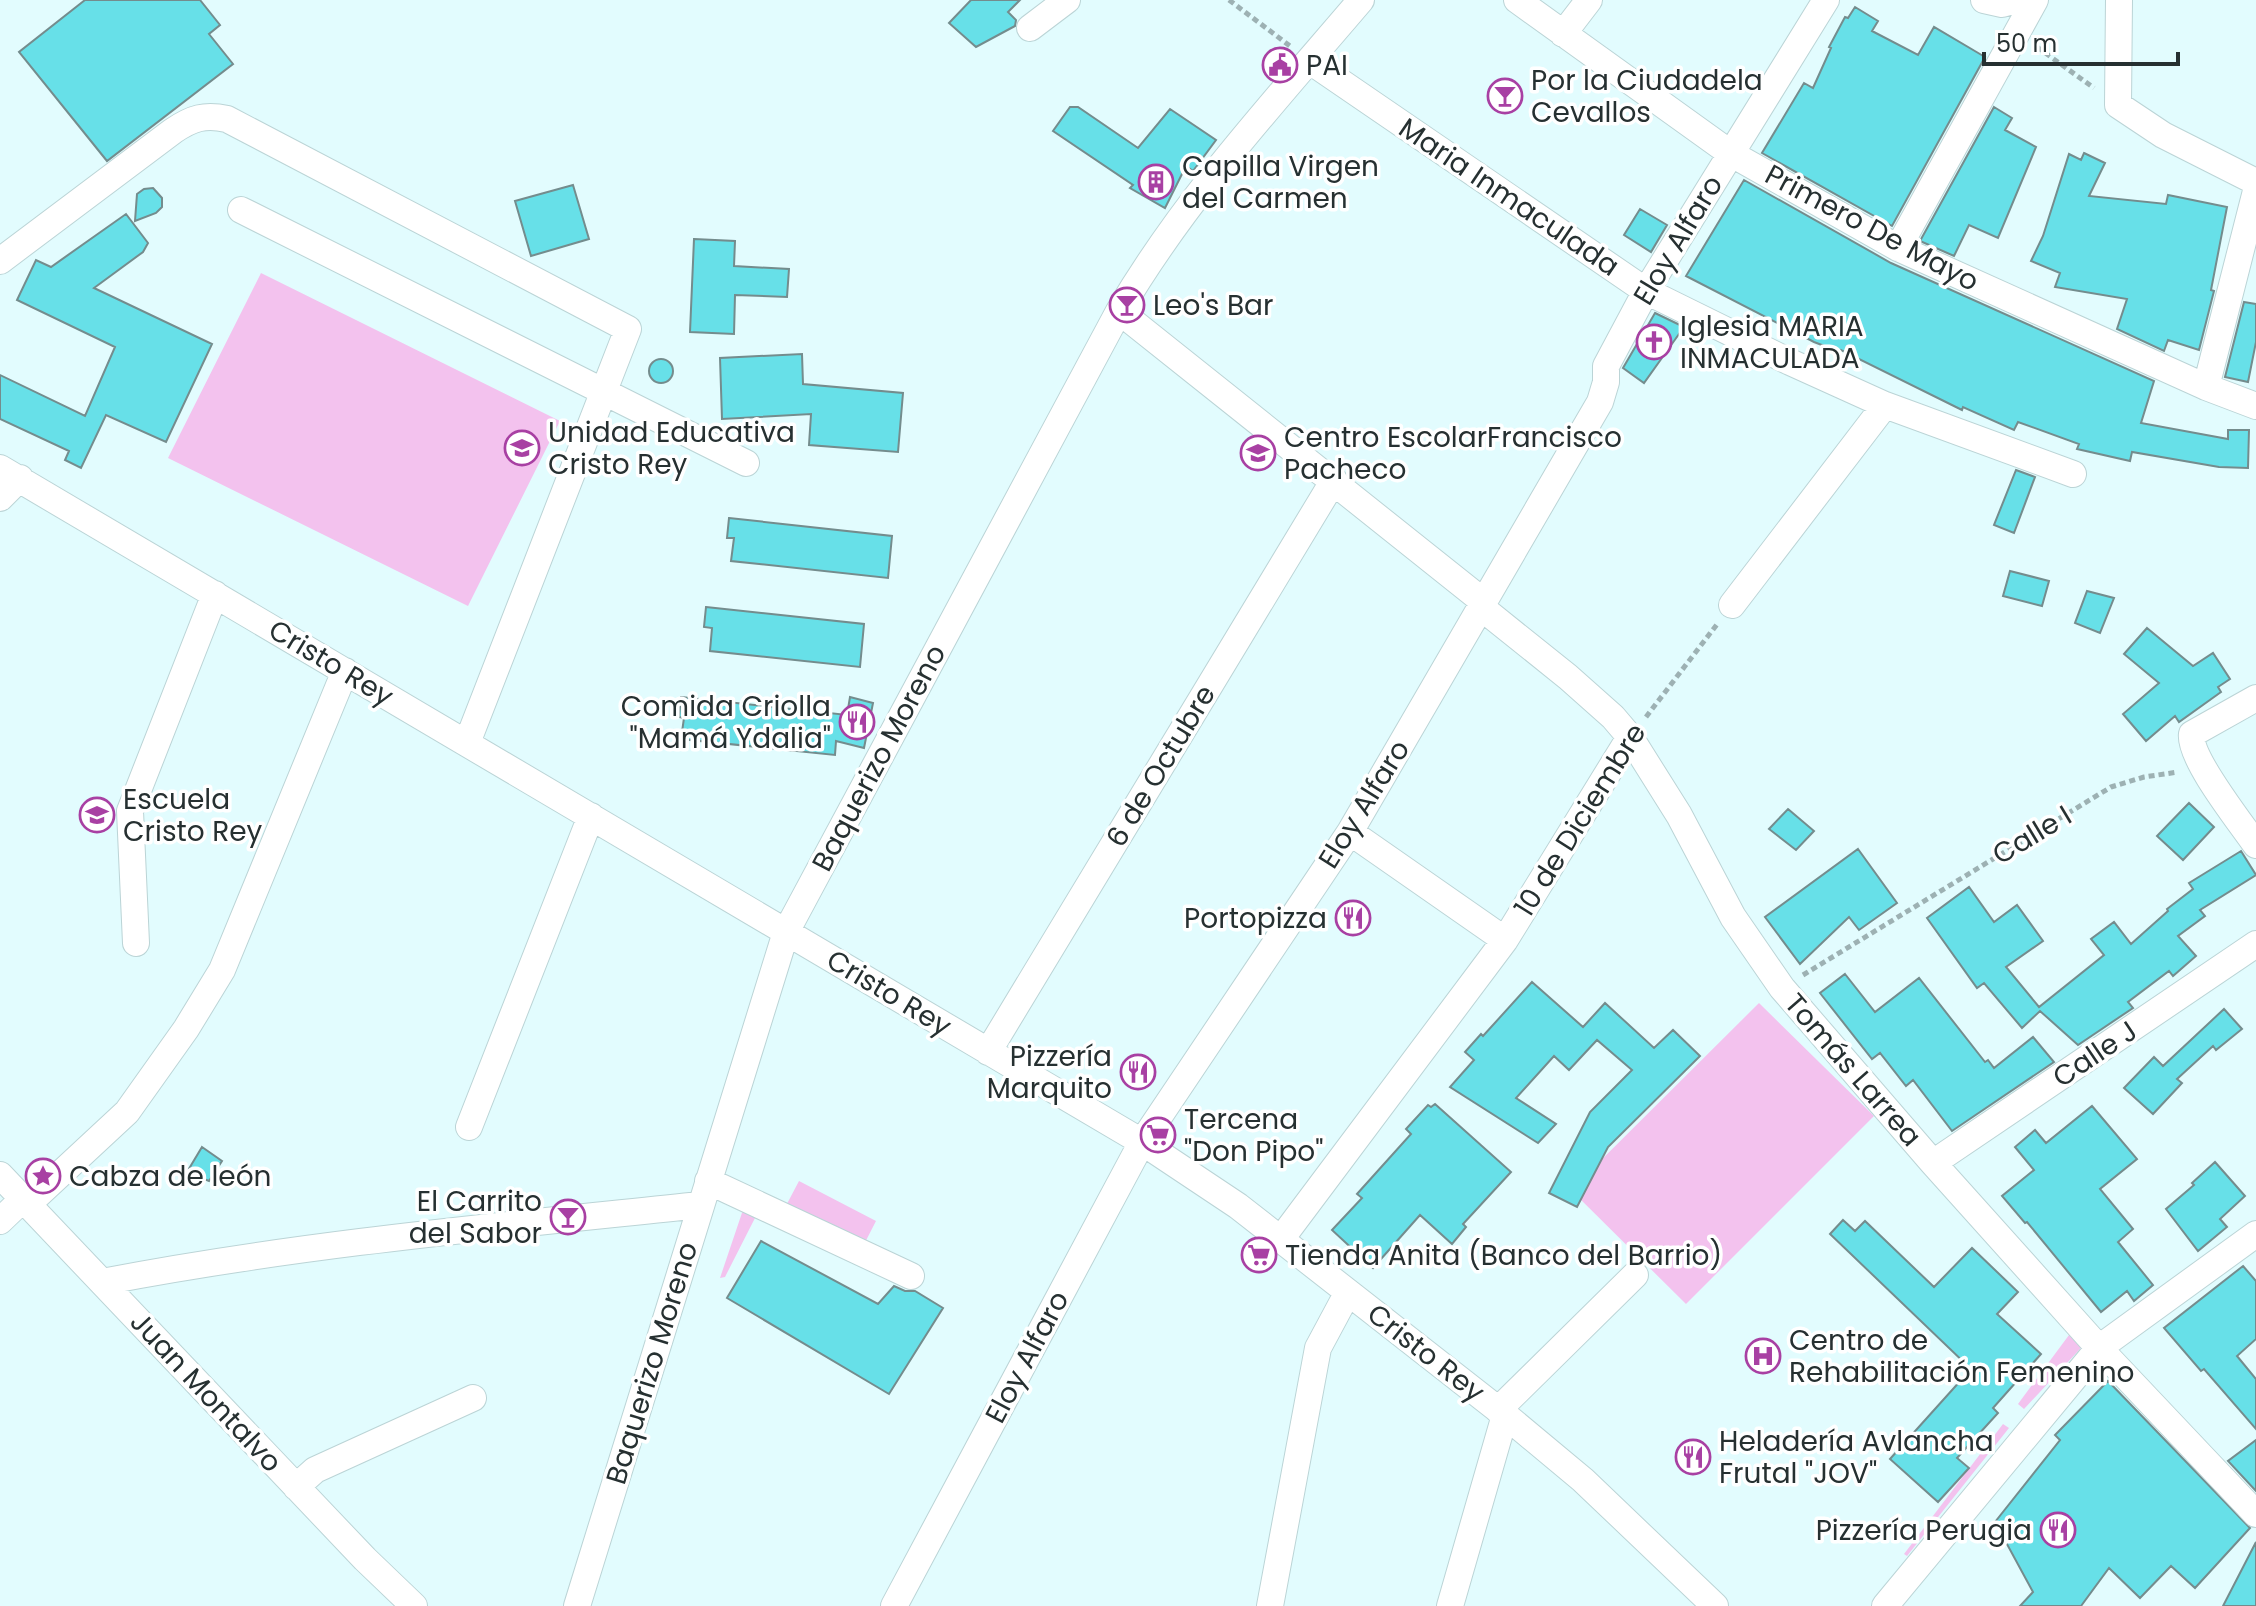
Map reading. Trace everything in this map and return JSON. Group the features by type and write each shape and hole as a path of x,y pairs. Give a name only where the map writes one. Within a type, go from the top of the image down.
{"street":[{"path":"1030,28 1067,0"},
{"name":"Baquerizo Moreno","path":"577,1606 786,932 1147,264 1180,217 1361,0"},
{"name":"Primero De Mayo","path":"1517,0 1730,153 1898,248 2206,387 2256,406"},
{"path":"1563,34 1589,0"},
{"name":"Eloy Alfaro","path":"894,1606 1142,1142 1350,832 1600,402 1606,382 1606,366 1646,291 1826,0"},
{"path":"1984,0 2002,4 2017,0"},
{"path":"1898,248 2035,0"},
{"path":"2119,0 2118,105 2163,135 2256,182"},
{"name":"Maria Inmaculada","path":"1310,61 1646,291 1885,405 2073,474"},
{"path":"0,261 173,131 192,119 211,115 227,119 628,329 467,743"},
{"path":"2206,387 2256,191"},
{"path":"241,210 746,463"},
{"name":"Tomás Larrea","path":"1119,311 1334,480 1613,717 1630,737 1679,815 1733,917 1782,988 2099,1348 2256,1514"},
{"path":"1732,605 1885,405"},
{"path":"0,498 10,473"},
{"name":"Cristo Rey","path":"10,473 1142,1142 1238,1206 1501,1413 1583,1480 1715,1606"},
{"name":"6 de Octubre","path":"988,1052 1334,480"},
{"path":"136,943 130,811 215,594"},
{"path":"0,1221 127,1112 186,1029 222,970 345,671"},
{"path":"2256,698 2192,734 2190,743 2201,765 2256,845"},
{"name":"10 de Diciembre","path":"1281,1239 1505,940 1630,737"},
{"path":"469,1127 591,816"},
{"path":"1350,832 1505,940"},
{"name":"Calle J","path":"1933,1163 2256,944"},
{"name":"Juan Montalvo","path":"0,1175 365,1559 414,1606"},
{"path":"102,1282 704,1193 911,1276"},
{"path":"1885,1606 2099,1348 2256,1234"},
{"path":"124,1306 156,1272"},
{"path":"1450,1606 1501,1413 1635,1275"},
{"path":"1270,1606 1318,1348 1348,1292"},
{"path":"296,1487 315,1470 473,1398"}],"path":[{"path":"1229,0 1310,61"},
{"path":"2018,33 2118,105"},
{"name":"10 de Diciembre","path":"1630,737 1732,605"},
{"name":"Calle I","path":"1782,988 2111,787 2201,765"}],"shaded area":[{"path":"261,273 560,421 468,606 168,458"},
{"path":"1759,1003 1874,1116 1686,1304 1571,1190"},
{"path":"799,1181 876,1221 856,1260 779,1219"},
{"path":"746,1201 756,1212 755,1218 725,1277 720,1278"},
{"path":"2069,1335 2081,1348 2024,1409 2018,1404"},
{"path":"2003,1424 2009,1428 1907,1556 1904,1554"}],"building":[{"path":"85,0 200,0 220,25 209,34 233,64 107,161 19,52"},
{"path":"971,0 1020,0 1008,12 1016,20 1015,26 976,47 949,23"},
{"path":"1855,7 1878,21 1872,31 1918,55 1934,27 1985,57 1892,226 1762,153 1804,83 1813,88 1829,47 1845,17 1848,18"},
{"path":"1070,107 1078,107 1138,148 1170,109 1216,140 1193,171 1186,166 1165,208 1130,188 1133,185 1053,131"},
{"path":"1994,107 2012,118 2005,130 2036,147 1998,238 1969,225 1954,256 1920,241"},
{"path":"2084,153 2105,163 2089,196 2166,204 2168,195 2227,207 2211,290 2214,291 2199,350 2168,340 2164,351 2117,329 2127,299 2055,287 2060,273 2031,261 2043,236 2069,154 2081,160"},
{"path":"1744,180 1891,263 2154,381 2141,423 2228,439 2228,430 2249,430 2248,468 2219,467 2132,452 2130,461 2077,449 2079,444 2018,422 2014,430 1963,407 1962,410 1841,350 1814,342 1686,276"},
{"path":"573,185 589,239 531,256 515,201"},
{"path":"153,188 162,198 162,207 156,213 135,221 137,194"},
{"path":"1640,209 1667,225 1651,252 1624,235"},
{"path":"126,214 148,243 143,252 94,288 212,344 166,442 106,415 81,468 65,460 69,451 0,419 0,375 85,416 115,347 17,300 36,260 51,267"},
{"path":"694,239 735,241 734,266 789,269 787,297 735,295 734,334 690,332"},
{"path":"2244,302 2256,304 2256,342 2248,382 2225,377"},
{"name":"Iglesia MARIA INMACULADA","path":"1655,313 1684,327 1644,383 1623,368"},
{"path":"802,354 803,384 903,393 898,452 809,445 811,414 722,419 720,358"},
{"path":"661,359 670,362 673,371 670,380 661,383 652,380 649,371 652,362"},
{"path":"2016,470 2035,477 2014,533 1994,525"},
{"path":"729,518 892,536 888,578 731,561 734,538 727,538"},
{"path":"2010,571 2049,581 2042,606 2003,596"},
{"path":"2087,591 2114,598 2100,633 2075,623"},
{"path":"706,607 864,624 860,667 710,651 712,628 704,627"},
{"path":"2147,628 2193,666 2213,653 2230,679 2218,687 2221,692 2179,722 2175,716 2146,741 2123,714 2159,683 2124,654"},
{"path":"681,697 847,715 850,697 873,703 864,748 836,741 835,755 681,739 684,718 679,717"},
{"path":"2189,803 2214,827 2183,860 2157,836"},
{"path":"1788,809 1814,831 1796,850 1769,829"},
{"path":"1858,849 1897,903 1859,930 1849,917 1800,964 1765,917"},
{"path":"2241,851 2256,875 2200,910 2205,916 2178,936 2196,956 2173,976 2169,971 2128,1002 2133,1008 2078,1045 2040,1011 2022,1028 1984,983 1977,988 1927,918 1969,887 1994,922 2017,905 2043,941 2006,967 2039,1007 2104,955 2091,939 2114,922 2131,944 2193,889 2189,883"},
{"path":"1845,974 1875,1012 1919,978 1985,1062 1988,1060 1994,1068 2033,1037 2054,1062 1952,1131 1913,1080 1906,1086 1880,1053 1872,1059 1820,993"},
{"path":"1532,982 1583,1027 1605,1003 1654,1048 1673,1030 1700,1056 1608,1147 1577,1207 1549,1193 1590,1112 1632,1070 1597,1040 1569,1070 1554,1056 1516,1098 1556,1124 1538,1143 1450,1087 1474,1060 1465,1052"},
{"path":"2224,1009 2242,1029 2216,1050 2213,1046 2177,1079 2182,1083 2153,1114 2124,1088 2154,1057 2163,1066"},
{"path":"1435,1104 1511,1172 1463,1224 1466,1227 1452,1244 1420,1215 1373,1268 1332,1230 1362,1198 1357,1194 1411,1134 1406,1129 1428,1105 1431,1107"},
{"path":"2092,1106 2137,1159 2100,1189 2133,1229 2118,1242 2153,1285 2134,1301 2127,1291 2101,1312 2002,1196 2034,1170 2015,1147 2035,1130 2046,1143"},
{"path":"202,1147 222,1161 209,1181 187,1172"},
{"path":"2215,1162 2245,1196 2220,1219 2227,1227 2198,1251 2166,1209"},
{"path":"1843,1220 1855,1231 1865,1221 1934,1287 1972,1248 2018,1292 1997,1314 2041,1354 1993,1408 1998,1413 1957,1458 1969,1468 1938,1502 1890,1459 1971,1369 1830,1234"},
{"path":"761,1241 878,1304 894,1286 915,1291 943,1308 889,1394 727,1298"},
{"path":"2243,1266 2256,1281 2256,1339 2237,1356 2256,1379 2256,1429 2164,1328"},
{"path":"2108,1381 2250,1528 2195,1588 2171,1566 2140,1598 2109,1568 2081,1606 2020,1606 2033,1592 1995,1522 2060,1440 2055,1435"},
{"path":"2256,1440 2256,1491 2228,1461"},
{"path":"2256,1542 2256,1606 2223,1606"}],"place":[{"name":"PAI","path":"1280,65"},
{"name":"Por la Ciudadela Cevallos","path":"1505,96"},
{"name":"Capilla Virgen del Carmen","path":"1156,182"},
{"name":"Leo's Bar","path":"1127,305"},
{"name":"Iglesia MARIA INMACULADA","path":"1654,342"},
{"name":"Unidad Educativa Cristo Rey","path":"522,448"},
{"name":"Centro EscolarFrancisco Pacheco","path":"1258,453"},
{"name":"Comida Criolla \"Mamá Ydalia\"","path":"857,722"},
{"name":"Escuela Cristo Rey","path":"97,815"},
{"name":"Portopizza","path":"1353,918"},
{"name":"Pizzería Marquito","path":"1138,1072"},
{"name":"Tercena \"Don Pipo\"","path":"1158,1135"},
{"name":"Cabza de león","path":"43,1176"},
{"name":"El Carrito del Sabor","path":"568,1217"},
{"name":"Tienda Anita (Banco del Barrio)","path":"1259,1255"},
{"name":"Centro de Rehabilitación Femenino","path":"1763,1356"},
{"name":"Heladería Avlancha Frutal \"JOV\"","path":"1693,1457"},
{"name":"Pizzería Perugia","path":"2058,1530"}]}
